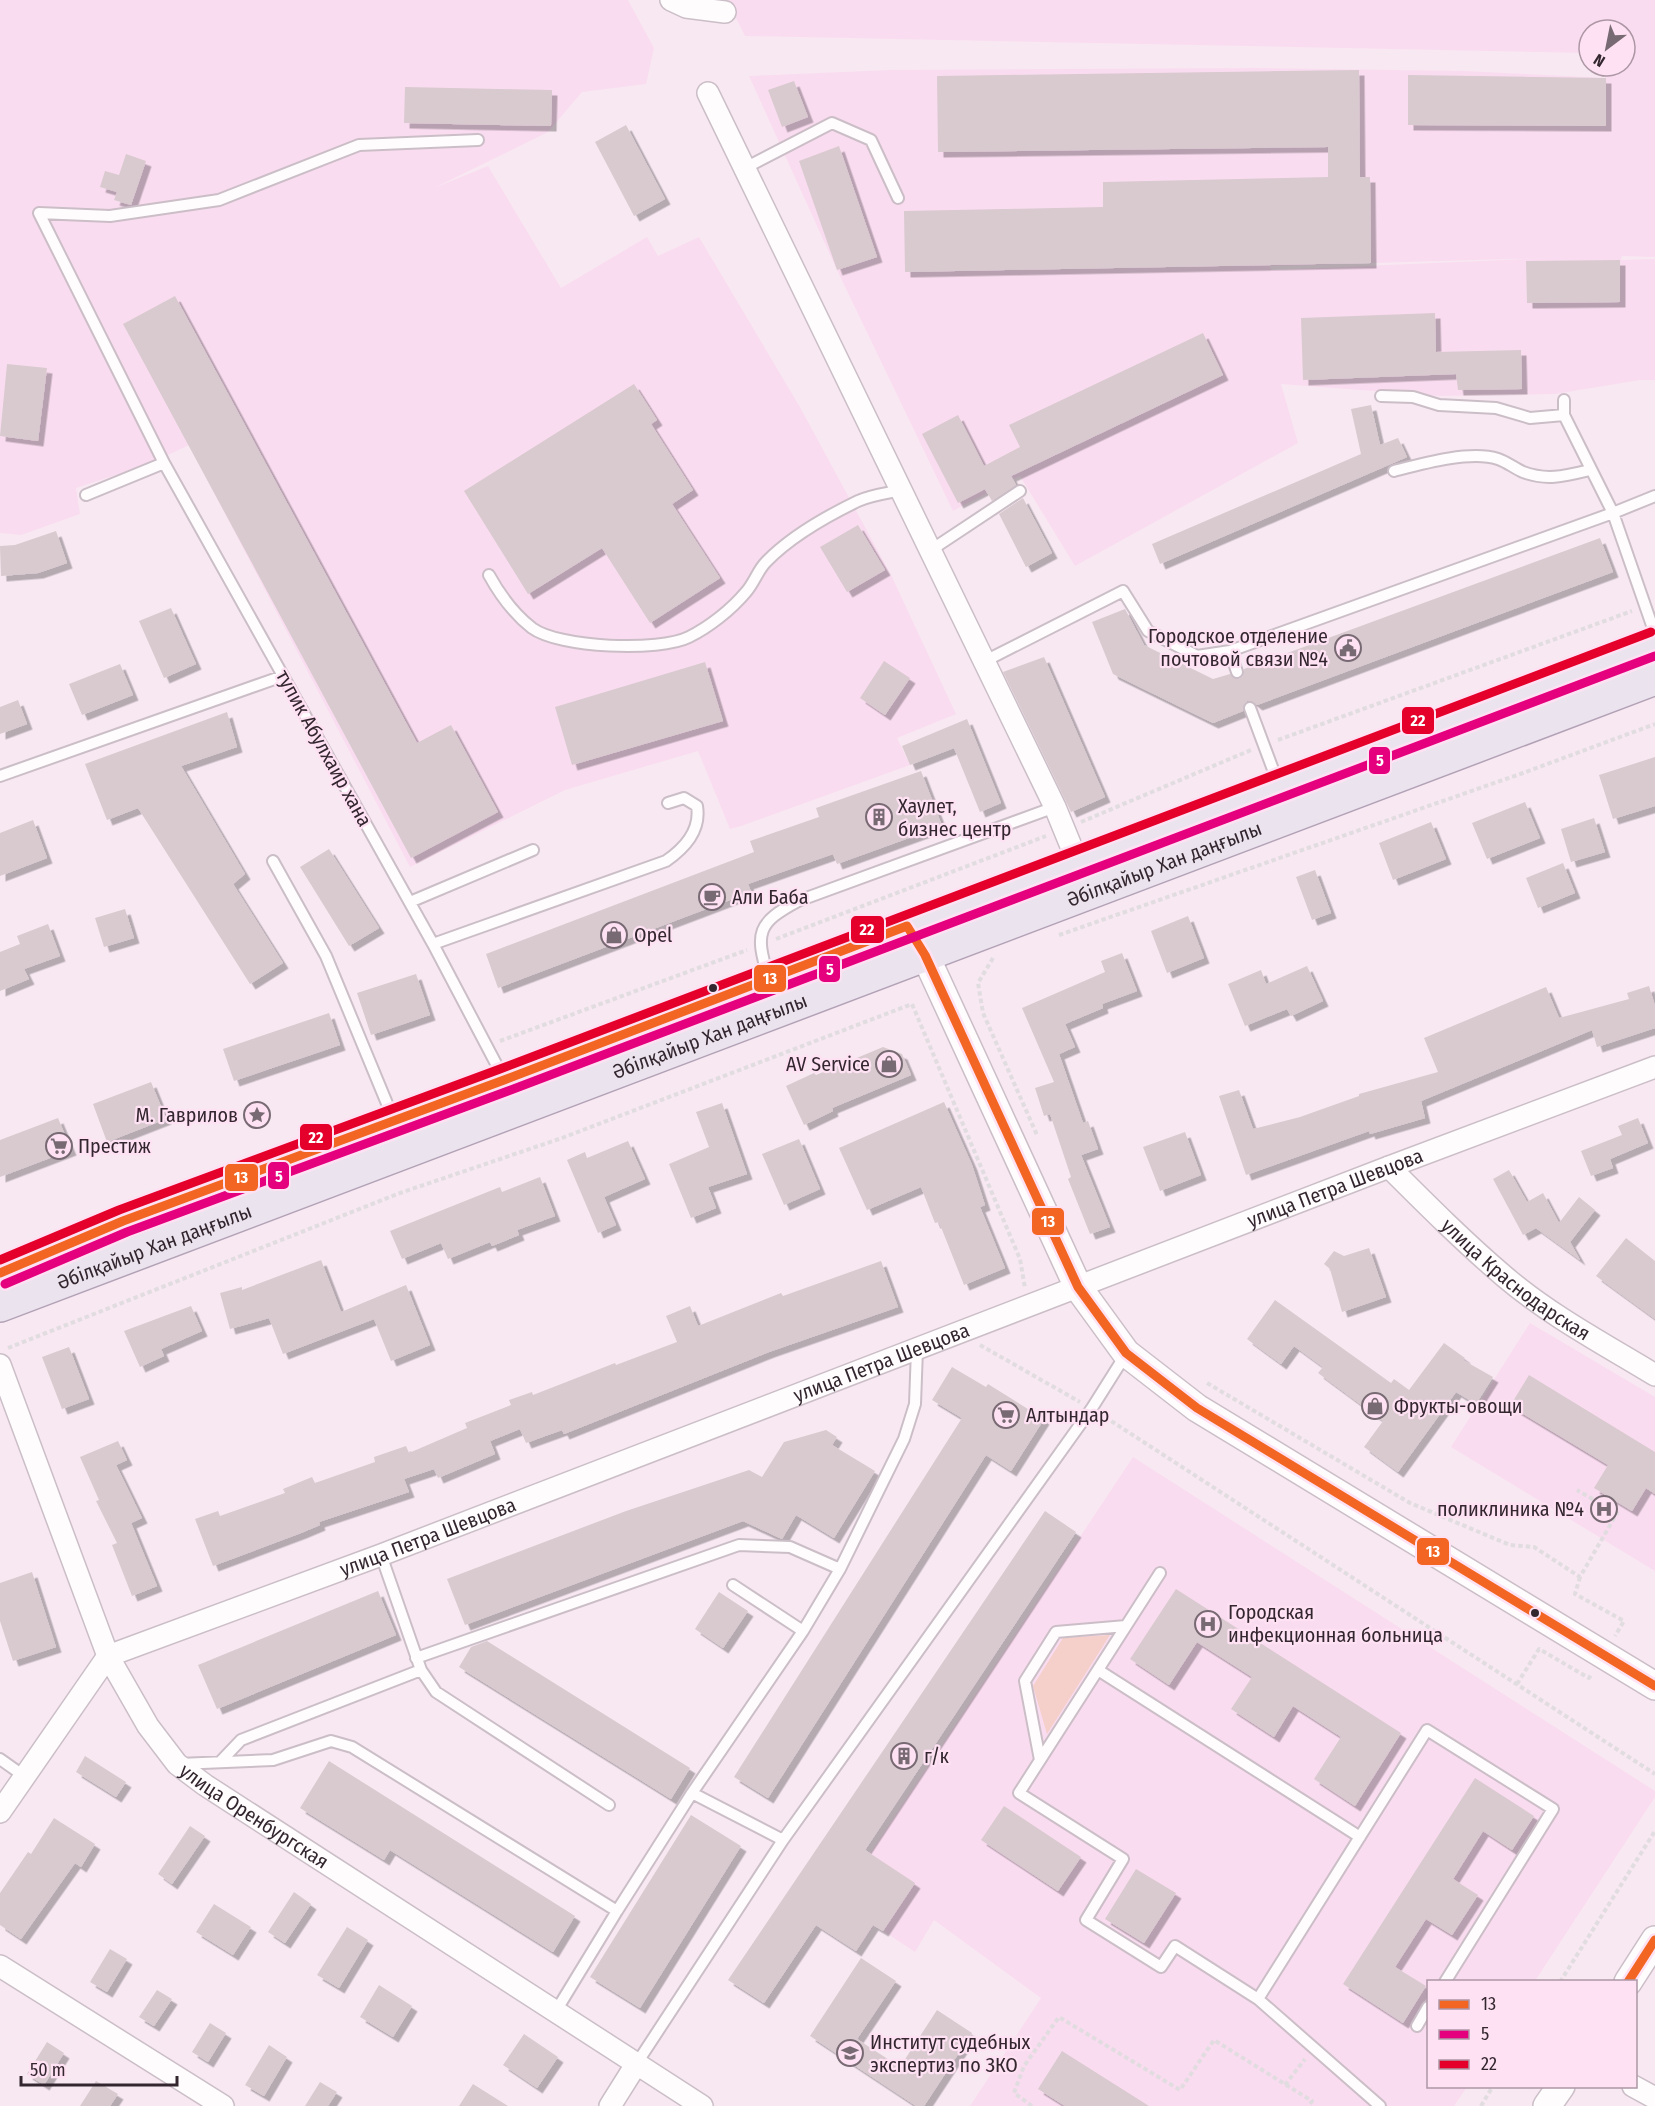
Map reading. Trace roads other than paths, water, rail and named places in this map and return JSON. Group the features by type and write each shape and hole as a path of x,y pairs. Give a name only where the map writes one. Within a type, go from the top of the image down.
{"main road":[{"name":"Әбілқайыр Хан даңғылы","path":"0,1273 123,1221 504,1080 1655,643"},
{"name":"Әбілқайыр Хан даңғылы","path":"0,1305 1655,678"}],"street":[{"path":"671,0 686,7 725,12"},
{"path":"708,93 1055,807 1090,893"},
{"path":"907,926 925,955 1078,1287 1126,1353 1197,1408 1655,1686"},
{"name":"улица Петра Шевцова","path":"108,1656 381,1555 1655,1067"},
{"name":"улица Краснодарская","path":"1389,1167 1506,1278 1557,1316 1655,1375"},
{"name":"улица Оренбургская","path":"0,1365 108,1656 148,1726 177,1764 205,1785 702,2106"},
{"path":"0,1812 108,1656"},
{"path":"1629,1980 1655,1940"},
{"path":"0,1966 223,2106"},
{"path":"610,2106 637,2063"},
{"path":"1547,2106 1560,2088"},
{"path":"1637,2088 1655,2098"}],"lane":[{"path":"745,168 832,123 871,140 897,198"},
{"name":"тупик Абулхаир хана","path":"478,140 359,145 219,200 110,216 39,213 164,463 433,944 504,1080 516,1111"},
{"path":"1381,396 1413,397 1439,405 1496,408 1530,418 1564,415"},
{"path":"1564,400 1564,415 1613,513 1655,634"},
{"path":"1394,471 1438,459 1473,458 1497,458 1523,472 1556,479 1590,470"},
{"path":"86,495 164,463"},
{"path":"489,575 500,596 534,629 568,641 608,645 655,645 687,638 714,622 746,592 765,563 788,543 859,501 902,490"},
{"path":"931,550 1020,490"},
{"path":"985,661 1123,591 1148,631 1197,656 1230,651 1655,496"},
{"path":"1230,651 1237,672"},
{"path":"0,776 283,676"},
{"path":"1250,708 1279,786"},
{"path":"433,944 666,861 689,840 699,819 697,806 684,798 668,803"},
{"path":"769,979 759,946 763,928 776,913 798,901 1055,807"},
{"path":"410,902 533,850"},
{"path":"273,861 326,957 394,1121"},
{"path":"556,2011 692,1793 803,1632 840,1569 904,1439 915,1404 917,1349"},
{"path":"637,2063 783,1840 1092,1408 1126,1353"},
{"path":"416,1658 739,1545 790,1548 840,1569"},
{"path":"381,1555 416,1658 436,1692 609,1805"},
{"path":"1160,1573 1019,1793 1123,1859 1086,1920 1161,1967 1175,1946 1258,1999 1380,2106"},
{"path":"733,1585 803,1632"},
{"path":"1040,1760 1025,1681 1056,1632 1126,1626"},
{"path":"221,1761 241,1740 421,1670"},
{"path":"1098,1670 1360,1837"},
{"path":"1258,1999 1426,1730 1552,1809 1446,1980"},
{"path":"177,1764 273,1760 331,1741 352,1747 617,1911"},
{"path":"0,1760 24,1776"},
{"path":"692,1793 783,1840"},
{"path":"1417,2026 1427,2009"}],"place":[{"name":"Городское отделение почтовой связи №4","path":"1348,648"},
{"name":"Хаулет, бизнес центр","path":"879,817"},
{"name":"Али Баба","path":"712,897"},
{"name":"Opel","path":"614,935"},
{"name":"AV Service","path":"889,1064"},
{"name":"М. Гаврилов","path":"257,1115"},
{"name":"Престиж","path":"59,1146"},
{"name":"Фрукты-овощи","path":"1375,1406"},
{"name":"Алтындар","path":"1006,1415"},
{"name":"поликлиника №4","path":"1604,1509"},
{"name":"Городская инфекционная больница","path":"1208,1624"},
{"name":"г/к","path":"904,1756"},
{"name":"Институт судебных экспертиз по ЗКО","path":"850,2053"}]}
